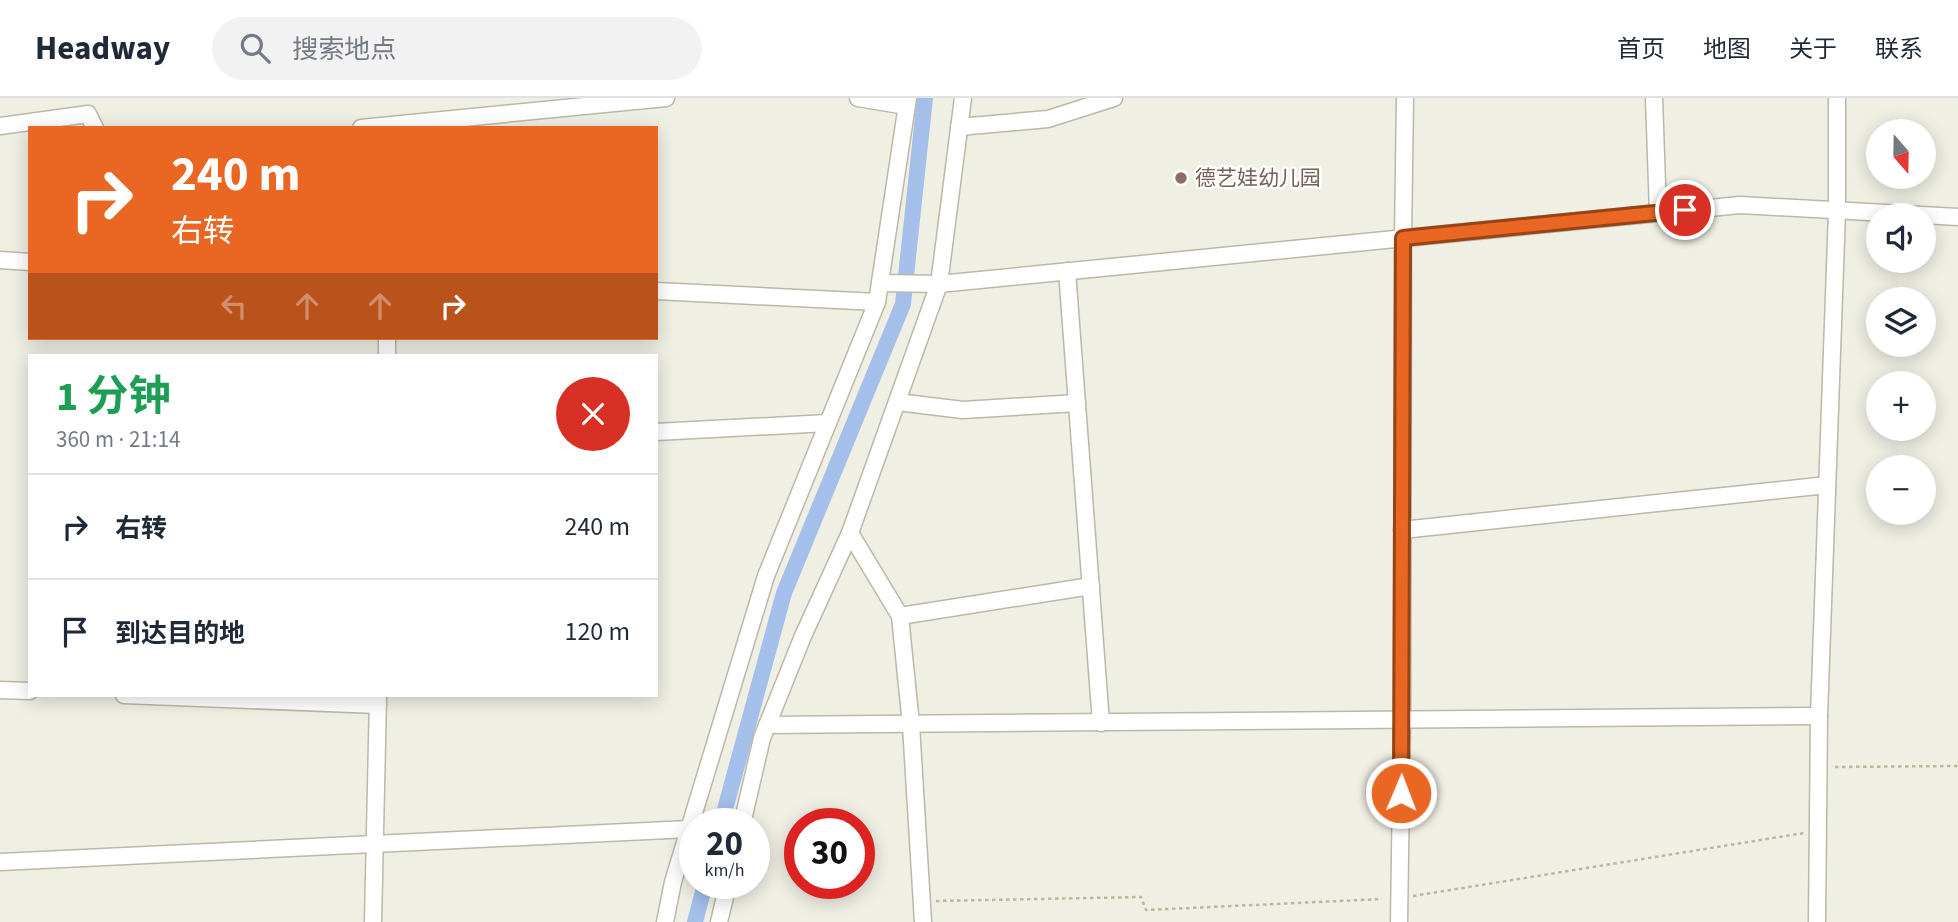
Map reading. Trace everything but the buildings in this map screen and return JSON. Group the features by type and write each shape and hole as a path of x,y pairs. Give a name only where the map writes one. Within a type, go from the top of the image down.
{"street":[{"path":"380,126 666,98"},
{"path":"695,808 766,576 877,302 907,102 858,98"},
{"path":"746,808 762,738 803,636 850,533 939,284 962,98"},
{"path":"959,127 1048,119 1114,98"},
{"path":"1398,922 1402,720 1405,98"},
{"path":"1654,98 1658,213"},
{"path":"1817,922 1819,716 1837,211 1837,98"},
{"path":"0,126 88,114 94,126"},
{"path":"880,283 939,284 1740,205 1958,217"},
{"path":"0,260 28,262"},
{"path":"1067,271 1101,723"},
{"path":"658,291 877,302"},
{"path":"897,402 963,410 1077,403"},
{"path":"658,432 828,423"},
{"path":"1402,530 1827,485"},
{"path":"850,533 900,616 911,725 923,922"},
{"path":"900,616 1091,586"},
{"path":"0,690 28,691"},
{"path":"226,697 378,700 373,922"},
{"path":"767,725 1819,716"},
{"path":"0,862 679,829"},
{"path":"665,922 679,862"},
{"path":"719,922 724,899"}],"path":[{"path":"1819,767 1958,766"},
{"path":"923,902 1142,897 1146,910 1399,898 1818,831"}],"waterway":[{"path":"725,808 784,593 903,304 925,98"},
{"path":"695,922 701,899"}],"place":[{"name":"德艺娃幼儿园","path":"1181,178"}],"route":[{"path":"1401,793 1403,238 1685,210"}]}
